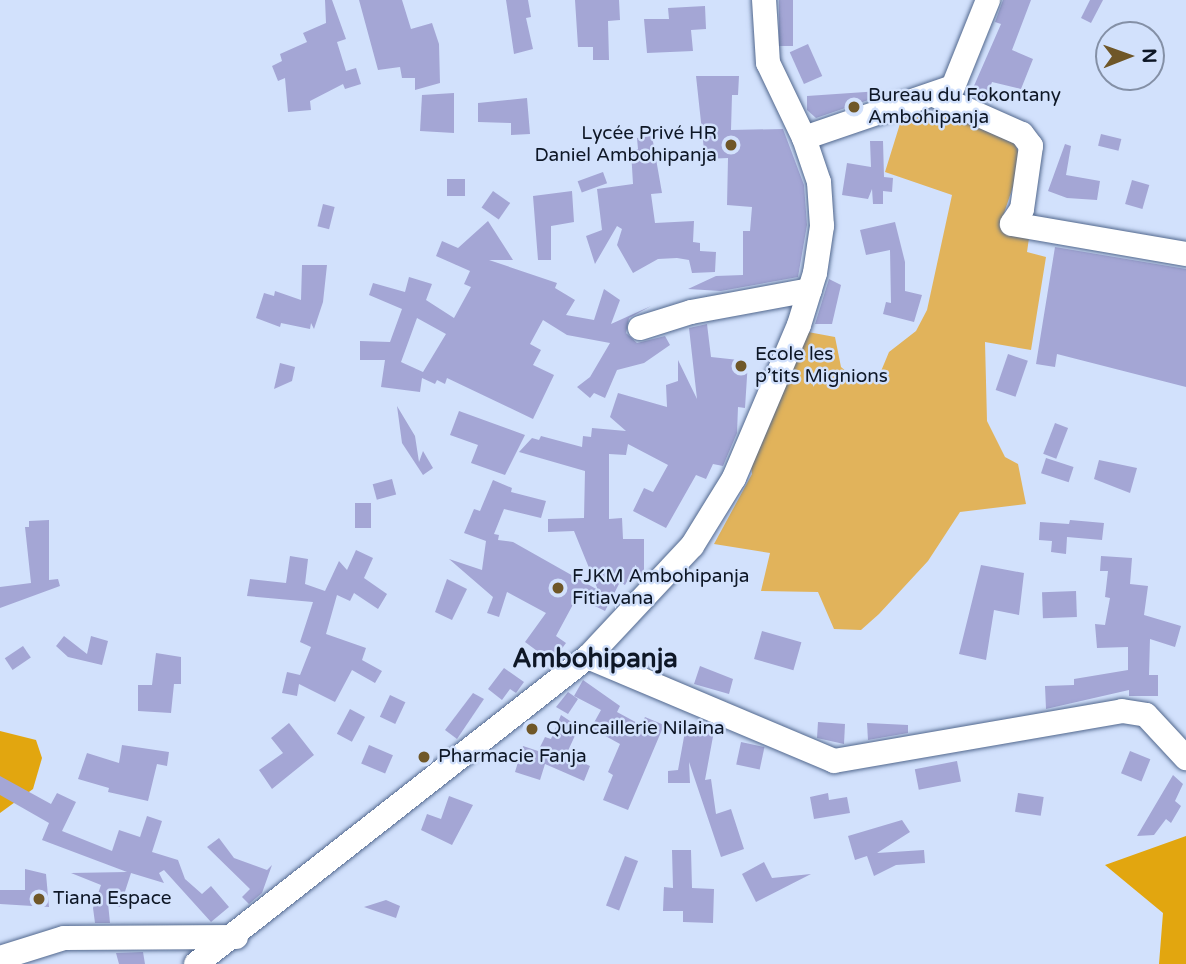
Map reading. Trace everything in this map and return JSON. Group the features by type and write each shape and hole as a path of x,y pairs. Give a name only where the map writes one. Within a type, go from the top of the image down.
{"street":[{"path":"196,964 236,937 303,876 588,657 692,546 734,478 810,290 822,226 819,182 804,138 768,63 764,0"},
{"path":"804,138 953,87 988,0"},
{"path":"934,95 1022,134 1031,146 1022,209 1012,224 1186,254"},
{"path":"640,328 691,312 810,290"},
{"path":"588,657 834,761 1122,711 1146,715 1186,758"},
{"path":"0,958 64,938 236,937"}],"shaded area":[{"path":"959,111 1010,134 1022,160 1000,225 1029,238 1027,252 1046,257 1031,350 985,342 987,421 1005,457 1018,464 1026,504 960,512 928,561 879,614 861,630 834,629 818,592 761,591 770,553 714,544 752,474 751,465 808,332 835,337 841,367 861,384 879,376 889,352 916,331 927,310 952,195 885,172 903,114"},
{"path":"0,731 36,740 42,758 33,789 0,813"},
{"path":"1186,836 1186,964 1159,964 1163,913 1105,865"}],"building":[{"path":"325,0 332,0 346,39 337,42 346,71 356,68 361,84 345,89 343,84 310,101 311,110 288,112 285,78 278,81 272,66 282,61 280,54 307,42 303,33 326,23"},
{"path":"359,0 402,0 411,29 432,23 439,44 440,83 415,90 415,78 402,78 400,67 378,70"},
{"path":"506,0 528,0 531,17 526,18 533,49 514,54"},
{"path":"575,0 619,0 620,20 608,21 609,60 593,60 593,47 578,47"},
{"path":"779,0 793,0 793,46 779,46"},
{"path":"1003,0 1031,0 1012,50 1033,59 1021,89 992,82 985,101 970,95 1001,24 995,22"},
{"path":"1090,0 1103,0 1091,23 1081,18"},
{"path":"705,6 706,29 691,30 693,51 647,53 644,19 669,19 668,8"},
{"path":"808,44 822,76 804,84 790,52"},
{"path":"696,76 739,76 738,95 732,95 731,130 783,129 804,185 807,225 798,277 721,291 688,289 716,276 743,275 743,231 750,231 752,207 727,205 728,158 705,159"},
{"path":"880,91 880,96 816,118 807,110 807,96"},
{"path":"454,93 454,133 420,131 422,95"},
{"path":"527,98 530,134 511,135 511,123 478,122 478,103"},
{"path":"1101,134 1121,139 1118,151 1098,146"},
{"path":"652,136 662,193 651,194 655,223 694,221 693,242 700,243 700,251 716,252 715,272 692,273 689,260 677,258 658,259 633,273 617,245 622,229 617,226 595,264 586,236 602,230 597,189 633,184 631,150 638,149 637,138"},
{"path":"870,141 883,141 884,177 893,178 892,192 883,191 883,204 873,204 872,189 868,199 842,195 847,163 871,167"},
{"path":"1065,144 1071,146 1066,175 1100,181 1097,200 1067,198 1048,191"},
{"path":"603,172 607,183 582,193 578,181"},
{"path":"447,179 465,179 465,196 447,196"},
{"path":"1132,180 1149,185 1142,209 1125,204"},
{"path":"493,191 510,203 499,219 482,207"},
{"path":"572,191 574,222 551,226 551,260 538,260 533,196"},
{"path":"323,204 335,207 329,229 317,226"},
{"path":"488,221 513,260 489,260 557,283 555,288 575,300 566,315 594,320 604,289 620,300 611,324 651,306 629,318 626,333 637,343 665,336 670,345 644,363 617,370 605,398 594,393 590,398 577,387 590,377 610,343 567,335 543,320 530,344 541,350 533,365 554,375 533,419 447,378 445,384 437,380 435,384 422,378 420,392 381,387 385,360 360,360 360,341 390,342 402,309 369,295 373,283 405,292 409,277 432,284 426,300 454,318 471,287 464,284 470,271 436,256 442,241 458,248","holes":["417,318 446,334 423,372 401,362"]},
{"path":"895,222 905,262 905,291 922,295 914,322 883,314 886,302 891,303 890,250 866,255 860,230"},
{"path":"1055,247 1186,269 1186,387 1057,354 1055,367 1036,364"},
{"path":"302,265 327,265 323,302 314,329 311,323 310,329 281,323 280,327 256,318 264,293 274,296 275,291 301,300"},
{"path":"829,279 841,285 832,324 815,324"},
{"path":"707,324 711,357 748,361 745,408 738,407 737,433 723,466 713,464 706,479 696,475 666,528 633,511 644,488 653,492 668,465 628,444 626,455 609,454 609,519 622,518 623,539 644,539 644,575 640,580 631,574 625,585 620,582 605,611 577,597 556,636 566,643 552,662 525,642 546,613 507,592 499,617 487,613 493,597 449,559 482,570 486,541 464,533 474,509 480,511 493,480 512,488 511,492 546,501 541,518 504,509 494,534 499,535 498,540 513,542 598,590 574,531 548,532 548,519 584,518 585,471 519,452 532,438 539,440 541,436 582,447 583,436 591,437 592,428 626,431 610,417 618,393 667,407 666,385 678,381 678,360 697,399 689,328"},
{"path":"1008,354 1028,361 1015,397 996,390"},
{"path":"280,363 295,367 292,381 274,389"},
{"path":"397,406 415,436 419,462 423,451 433,468 423,475 402,443"},
{"path":"459,411 525,435 505,475 471,463 478,445 450,435"},
{"path":"1055,423 1068,428 1056,459 1043,454"},
{"path":"1046,458 1074,467 1069,482 1041,473"},
{"path":"1099,460 1137,468 1130,493 1094,479"},
{"path":"392,479 396,494 377,500 373,484"},
{"path":"355,503 371,503 371,528 355,528"},
{"path":"49,520 49,580 58,579 60,586 0,608 0,587 31,583 25,527 29,527 29,521"},
{"path":"1070,520 1104,523 1102,540 1067,537 1066,554 1051,552 1052,541 1039,540 1040,522 1069,524"},
{"path":"356,550 373,558 364,578 387,594 378,609 354,593 350,601 337,595 326,634 366,648 362,660 382,671 375,683 352,670 335,702 299,684 297,696 282,693 287,672 300,675 311,647 300,642 313,602 247,596 250,579 286,583 290,556 308,559 305,584 325,591 339,561 347,570"},
{"path":"1101,556 1132,558 1130,584 1148,586 1144,615 1181,626 1175,647 1150,639 1149,675 1158,675 1158,696 1129,696 1129,690 1046,709 1045,686 1074,685 1074,679 1128,670 1128,647 1097,648 1095,624 1105,625 1110,598 1105,597 1108,571 1100,571"},
{"path":"981,565 1024,573 1019,615 994,610 986,660 959,654"},
{"path":"447,579 467,589 452,620 435,612"},
{"path":"1076,591 1077,617 1043,618 1042,592"},
{"path":"762,631 801,642 793,670 754,659"},
{"path":"64,636 87,654 91,636 108,641 102,665 68,657 56,646"},
{"path":"23,646 31,658 13,670 5,658"},
{"path":"156,653 181,657 181,684 174,684 171,713 138,711 138,685 152,685"},
{"path":"700,666 733,679 729,694 694,684"},
{"path":"504,668 524,682 516,693 510,689 502,700 488,689"},
{"path":"583,680 620,706 617,712 641,725 645,717 664,725 628,810 603,800 613,775 608,772 620,744 591,728 601,710 574,696"},
{"path":"568,692 578,699 568,714 556,707"},
{"path":"473,693 484,699 457,739 445,730"},
{"path":"390,695 405,702 395,724 380,717"},
{"path":"350,709 365,717 352,742 337,734"},
{"path":"561,715 579,727 566,755 590,766 584,781 545,764 540,780 515,772 523,746 538,751 545,737 551,739"},
{"path":"818,722 845,724 844,744 817,738"},
{"path":"289,723 314,755 272,789 259,770 283,753 271,738"},
{"path":"867,723 908,725 908,733 868,740"},
{"path":"686,726 714,731 705,780 711,779 716,814 731,809 744,849 721,857 689,762 690,783 668,783 668,771 678,770"},
{"path":"741,742 764,747 760,769 736,764"},
{"path":"122,745 169,752 167,766 157,764 148,801 108,792 109,788 78,779 87,753 119,763"},
{"path":"369,745 393,755 385,774 361,763"},
{"path":"1130,751 1150,759 1141,781 1121,773"},
{"path":"957,761 961,782 919,790 915,769"},
{"path":"1173,775 1183,784 1175,801 1181,806 1171,823 1166,819 1154,835 1137,836"},
{"path":"0,776 51,804 57,793 76,802 62,831 112,851 119,830 140,837 147,816 162,821 152,852 178,860 185,879 202,894 211,886 229,907 211,922 164,870 159,873 164,883 131,873 120,907 108,903 110,923 95,923 93,908 101,885 71,873 127,872 42,840 49,823 0,795"},
{"path":"828,793 829,800 847,797 850,813 814,819 810,797"},
{"path":"1018,793 1044,797 1041,816 1015,812"},
{"path":"449,796 473,805 452,845 421,830 427,814 441,819"},
{"path":"902,820 910,832 877,853 924,850 925,863 896,865 874,876 867,856 855,860 848,836"},
{"path":"219,838 234,858 267,870 272,865 262,893 249,904 242,897 250,889 207,847"},
{"path":"672,850 691,850 692,888 714,889 713,923 683,922 683,911 663,911 664,887 673,888"},
{"path":"625,856 638,861 619,910 606,905"},
{"path":"764,862 772,878 811,874 756,902 742,874"},
{"path":"25,869 46,874 49,907 0,904 0,890 25,890"},
{"path":"386,900 400,906 396,918 364,907"},
{"path":"143,952 145,964 119,964 116,953"}],"place":[{"name":"Bureau du Fokontany Ambohipanja","path":"854,107"},
{"name":"Lycée Privé HR Daniel Ambohipanja","path":"731,145"},
{"name":"Ecole les p’tits Mignions","path":"741,366"},
{"name":"FJKM Ambohipanja Fitiavana","path":"558,588"},
{"name":"Quincaillerie Nilaina","path":"532,729"},
{"name":"Pharmacie Fanja","path":"424,757"},
{"name":"Tiana Espace","path":"39,899"}],"district":[{"name":"Ambohipanja","path":"595,659"}]}
